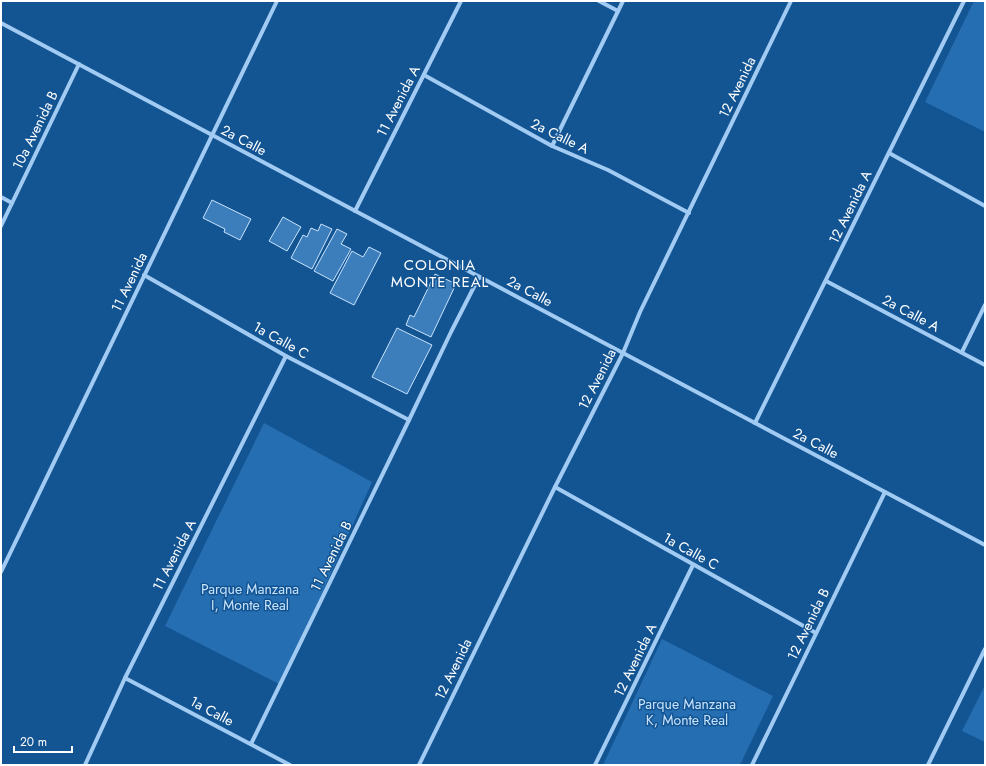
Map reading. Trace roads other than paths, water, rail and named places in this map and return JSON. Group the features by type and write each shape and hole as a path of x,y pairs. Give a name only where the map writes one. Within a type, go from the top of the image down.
{"street":[{"name":"11 Avenida","path":"1,572 276,1"},
{"name":"11 Avenida A","path":"355,211 461,1"},
{"path":"599,1 618,11"},
{"path":"552,146 623,1"},
{"name":"12 Avenida","path":"419,765 555,487 623,353 640,312 791,1"},
{"name":"12 Avenida A","path":"756,423 964,1"},
{"name":"2a Calle","path":"1,23 985,545"},
{"name":"10a Avenida B","path":"1,226 79,64"},
{"name":"2a Calle A","path":"424,75 552,146 608,170 689,213"},
{"path":"889,153 985,206"},
{"path":"1,197 12,203"},
{"name":"1a Calle C","path":"144,276 286,356 410,420"},
{"name":"11 Avenida B","path":"252,744 410,420 450,332 479,277"},
{"name":"2a Calle A","path":"826,281 985,365"},
{"path":"962,352 985,304"},
{"name":"11 Avenida A","path":"85,765 124,678 286,356"},
{"name":"1a Calle C","path":"555,487 816,634"},
{"name":"12 Avenida B","path":"752,765 885,492"},
{"name":"12 Avenida A","path":"595,765 693,565"},
{"path":"928,765 985,649"},
{"name":"1a Calle","path":"124,678 290,765"}],"district":[{"name":"COLONIA MONTE REAL","path":"440,274"}],"park label":[{"name":"Parque Manzana I, Monte Real","path":"250,598"},
{"name":"Parque Manzana K, Monte Real","path":"687,712"}]}
